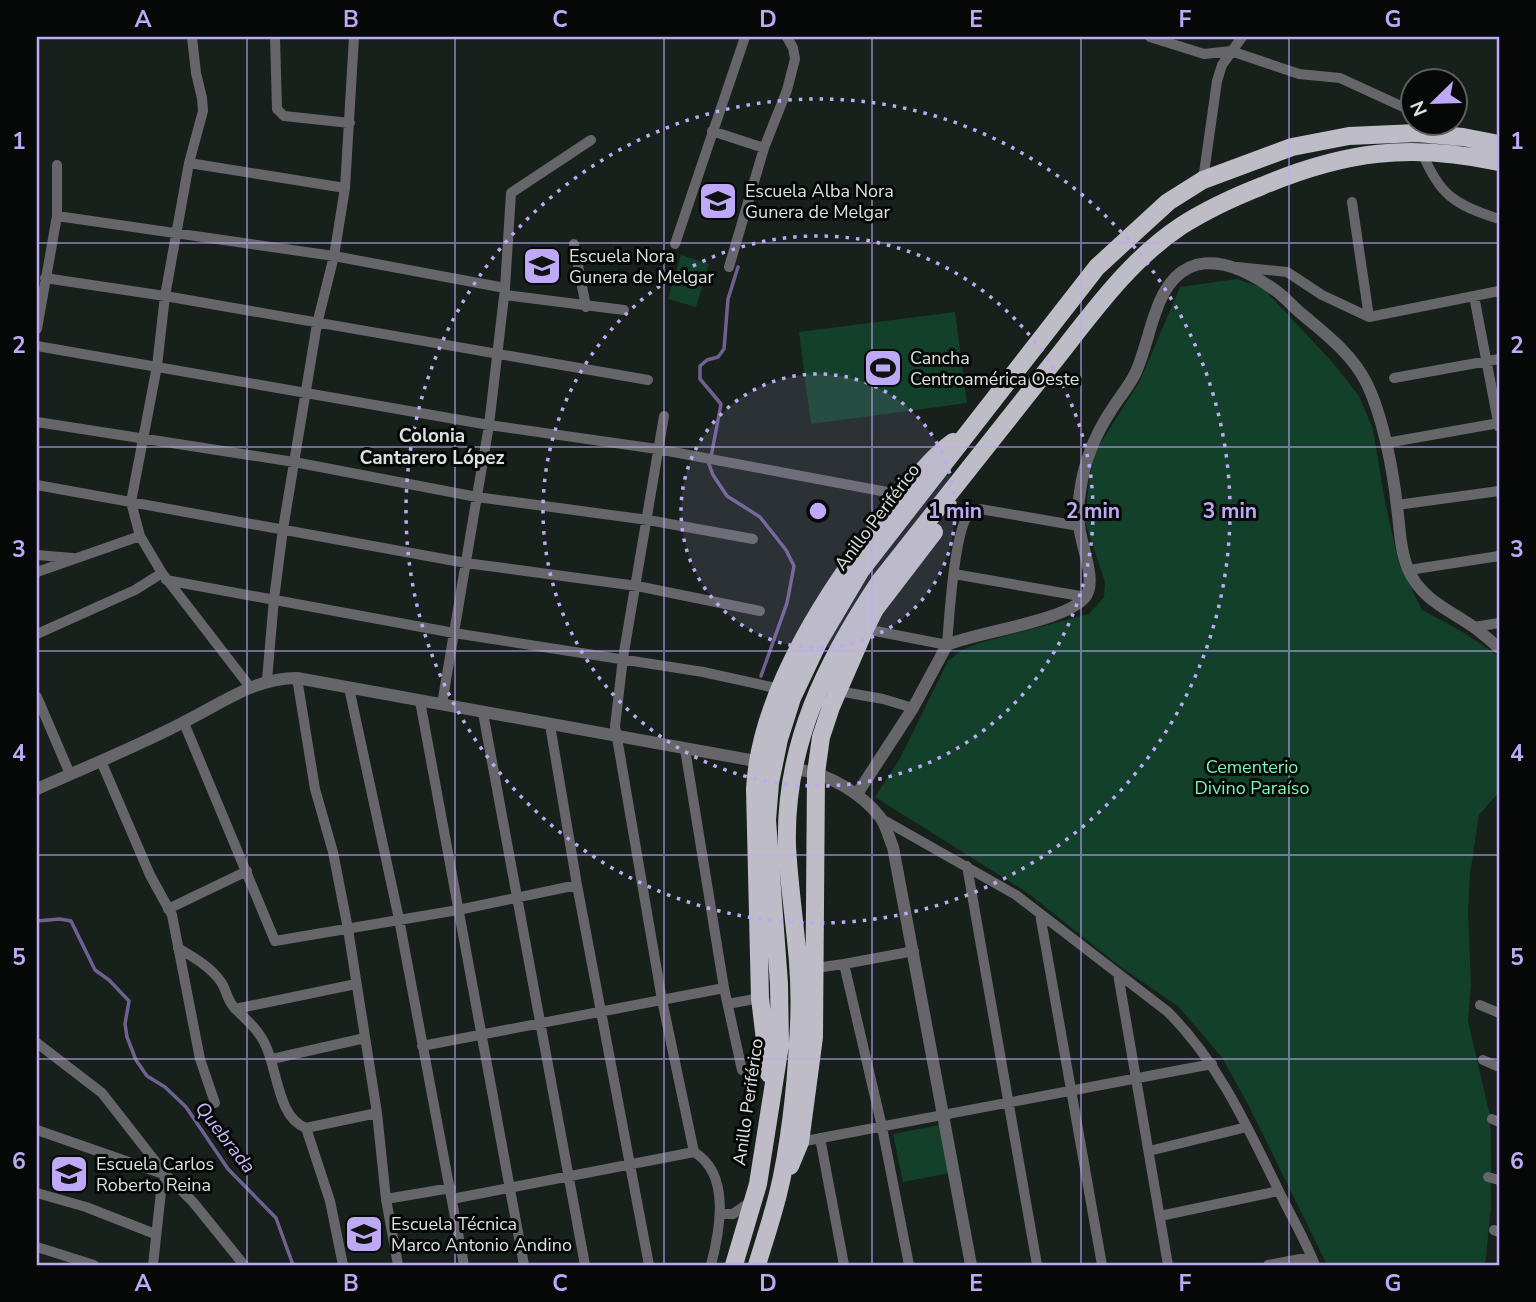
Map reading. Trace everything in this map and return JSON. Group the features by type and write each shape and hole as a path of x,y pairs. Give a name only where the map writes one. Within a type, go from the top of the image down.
{"highway":[{"name":"Anillo Periférico","path":"734,1265 753,1200 780,1045 779,984 767,820 770,783 779,739 792,698 837,608 861,570 1097,267 1168,202 1203,180 1292,147 1349,136 1417,133 1463,137 1499,144"},
{"path":"779,1192 799,1042 799,965 787,836 788,803 801,731 834,656 880,581 1118,283 1180,226 1228,200 1321,163 1352,156 1422,152 1463,154 1499,162"},
{"path":"772,1100 760,998 755,789 759,762 780,690 799,649 835,585 867,540 934,456 970,430"},
{"path":"757,1265 779,1192 800,1142 814,1037 815,968 808,771 838,691 875,609 965,490 993,438"}],"street":[{"path":"192,37 202,111 189,163 165,296 158,366 131,502 140,536 164,576 250,687"},
{"path":"275,37 277,109 281,114 350,122"},
{"path":"267,680 283,529 317,324 334,256 345,188 354,37"},
{"path":"675,244 745,37"},
{"path":"729,267 764,148 787,90 795,60 788,37"},
{"path":"1150,37 1204,54 1231,51 1299,74 1340,78 1400,106"},
{"path":"1203,180 1217,80 1222,65 1242,37"},
{"path":"712,131 764,148"},
{"path":"442,704 489,425 505,291 511,193 591,141"},
{"path":"1422,152 1430,172 1443,191 1462,206 1499,219"},
{"path":"189,163 345,188"},
{"path":"37,329 57,216 57,165"},
{"path":"1352,202 1369,317"},
{"path":"57,216 334,256 586,307 624,310"},
{"path":"574,244 586,307"},
{"path":"865,629 947,645 1062,612 1086,597 1090,582 1079,526 1080,493 1088,451 1109,413 1135,375 1162,292 1182,270 1196,265 1217,263 1287,272 1322,295 1369,317 1499,291"},
{"path":"1234,266 1277,291 1340,346 1367,384 1386,443 1400,540 1409,570 1422,591 1444,610 1474,627 1499,648"},
{"path":"45,278 165,296 648,380"},
{"path":"1386,443 1499,424 1474,296"},
{"path":"37,346 489,425 657,449 903,495"},
{"path":"1394,379 1499,359"},
{"path":"664,416 615,715 662,1000 694,1152"},
{"path":"37,422 294,462 477,497 648,520 753,539"},
{"path":"37,485 466,563 637,586 760,611"},
{"path":"1397,505 1499,491"},
{"path":"857,794 913,708 947,645 962,524 970,513 980,509 1079,526"},
{"path":"37,572 140,536"},
{"path":"37,555 79,558"},
{"path":"1409,570 1499,556"},
{"path":"954,574 1086,597"},
{"path":"37,634 164,576 454,633 704,671 780,690"},
{"path":"1474,627 1499,623"},
{"path":"297,678 315,789 333,852 348,929 377,1113 386,1199 398,1265"},
{"path":"37,789 184,723 250,687 267,680 297,678 759,762"},
{"path":"349,688 399,919 464,1265"},
{"path":"838,691 883,699 913,708"},
{"path":"420,701 524,1265"},
{"path":"38,703 70,774"},
{"path":"483,713 585,1265"},
{"path":"184,723 275,941 458,910 577,884"},
{"path":"550,725 577,884 649,1265"},
{"path":"685,749 724,988 742,1070"},
{"path":"101,761 150,875 172,915 200,1059 215,1103"},
{"path":"808,771 857,794 882,819 1016,895 1168,1012 1186,1030 1212,1064 1247,1127 1313,1261 1268,1265"},
{"path":"882,819 893,847 914,951 971,1265"},
{"path":"967,866 1037,1265"},
{"path":"168,909 247,871"},
{"path":"1040,915 1102,1265"},
{"path":"178,948 195,958 220,980 235,1009 260,1034 272,1059 287,1111 296,1125 306,1128 377,1113"},
{"path":"815,968 914,951"},
{"path":"844,964 882,1127 909,1265"},
{"path":"1118,974 1168,1265"},
{"path":"235,1009 356,984"},
{"path":"422,1046 724,988"},
{"path":"728,1004 760,998"},
{"path":"1480,1004 1499,1013"},
{"path":"272,1059 365,1038"},
{"path":"38,1046 102,1093 166,1175 193,1202 244,1265"},
{"path":"1483,1060 1499,1067"},
{"path":"800,1142 1212,1064"},
{"path":"1149,1152 1247,1127"},
{"path":"306,1128 330,1201 343,1265"},
{"path":"37,1130 166,1175"},
{"path":"820,1138 844,1265"},
{"path":"386,1199 510,1186 694,1152 704,1158 713,1170 721,1214 710,1265"},
{"path":"153,1265 161,1192 166,1175"},
{"path":"1160,1216 1278,1191"},
{"path":"37,1193 86,1207 155,1234"},
{"path":"721,1214 733,1214 753,1200"},
{"path":"37,1247 94,1265"}],"green space":[{"path":"681,255 709,264 696,307 668,299"},
{"name":"Cementerio Divino Paraíso","path":"1237,279 1263,288 1333,363 1359,396 1373,429 1399,564 1422,610 1499,656 1499,792 1479,815 1470,874 1468,913 1471,985 1468,1021 1490,1116 1491,1208 1485,1265 1327,1265 1249,1106 1221,1056 1178,1006 1122,968 1028,893 875,797 899,760 948,661 962,650 979,643 1089,614 1104,597 1105,582 1085,522 1095,452 1140,381 1180,287"},
{"name":"Cancha Centroamérica Oeste","path":"955,312 967,403 811,424 799,332"},
{"path":"940,1125 949,1173 903,1182 893,1134"}],"waterway":[{"path":"711,457 721,404 700,379 700,366 707,360 718,357 724,349 728,299 738,267"},
{"path":"709,464 727,496 760,517 786,550 794,566 787,603 761,676"},
{"name":"Quebrada","path":"37,921 71,921 95,970 129,1001 125,1024 136,1060 147,1076 165,1087 186,1107 228,1169 276,1218 293,1265"}],"place":[{"name":"Escuela Alba Nora Gunera de Melgar","path":"718,201"},
{"name":"Escuela Nora Gunera de Melgar","path":"542,266"},
{"name":"Cancha Centroamérica Oeste","path":"883,368"},
{"name":"Escuela Carlos Roberto Reina","path":"69,1174"},
{"name":"Escuela Técnica Marco Antonio Andino","path":"364,1234"}],"district":[{"name":"Colonia Cantarero López","path":"432,446"}]}
